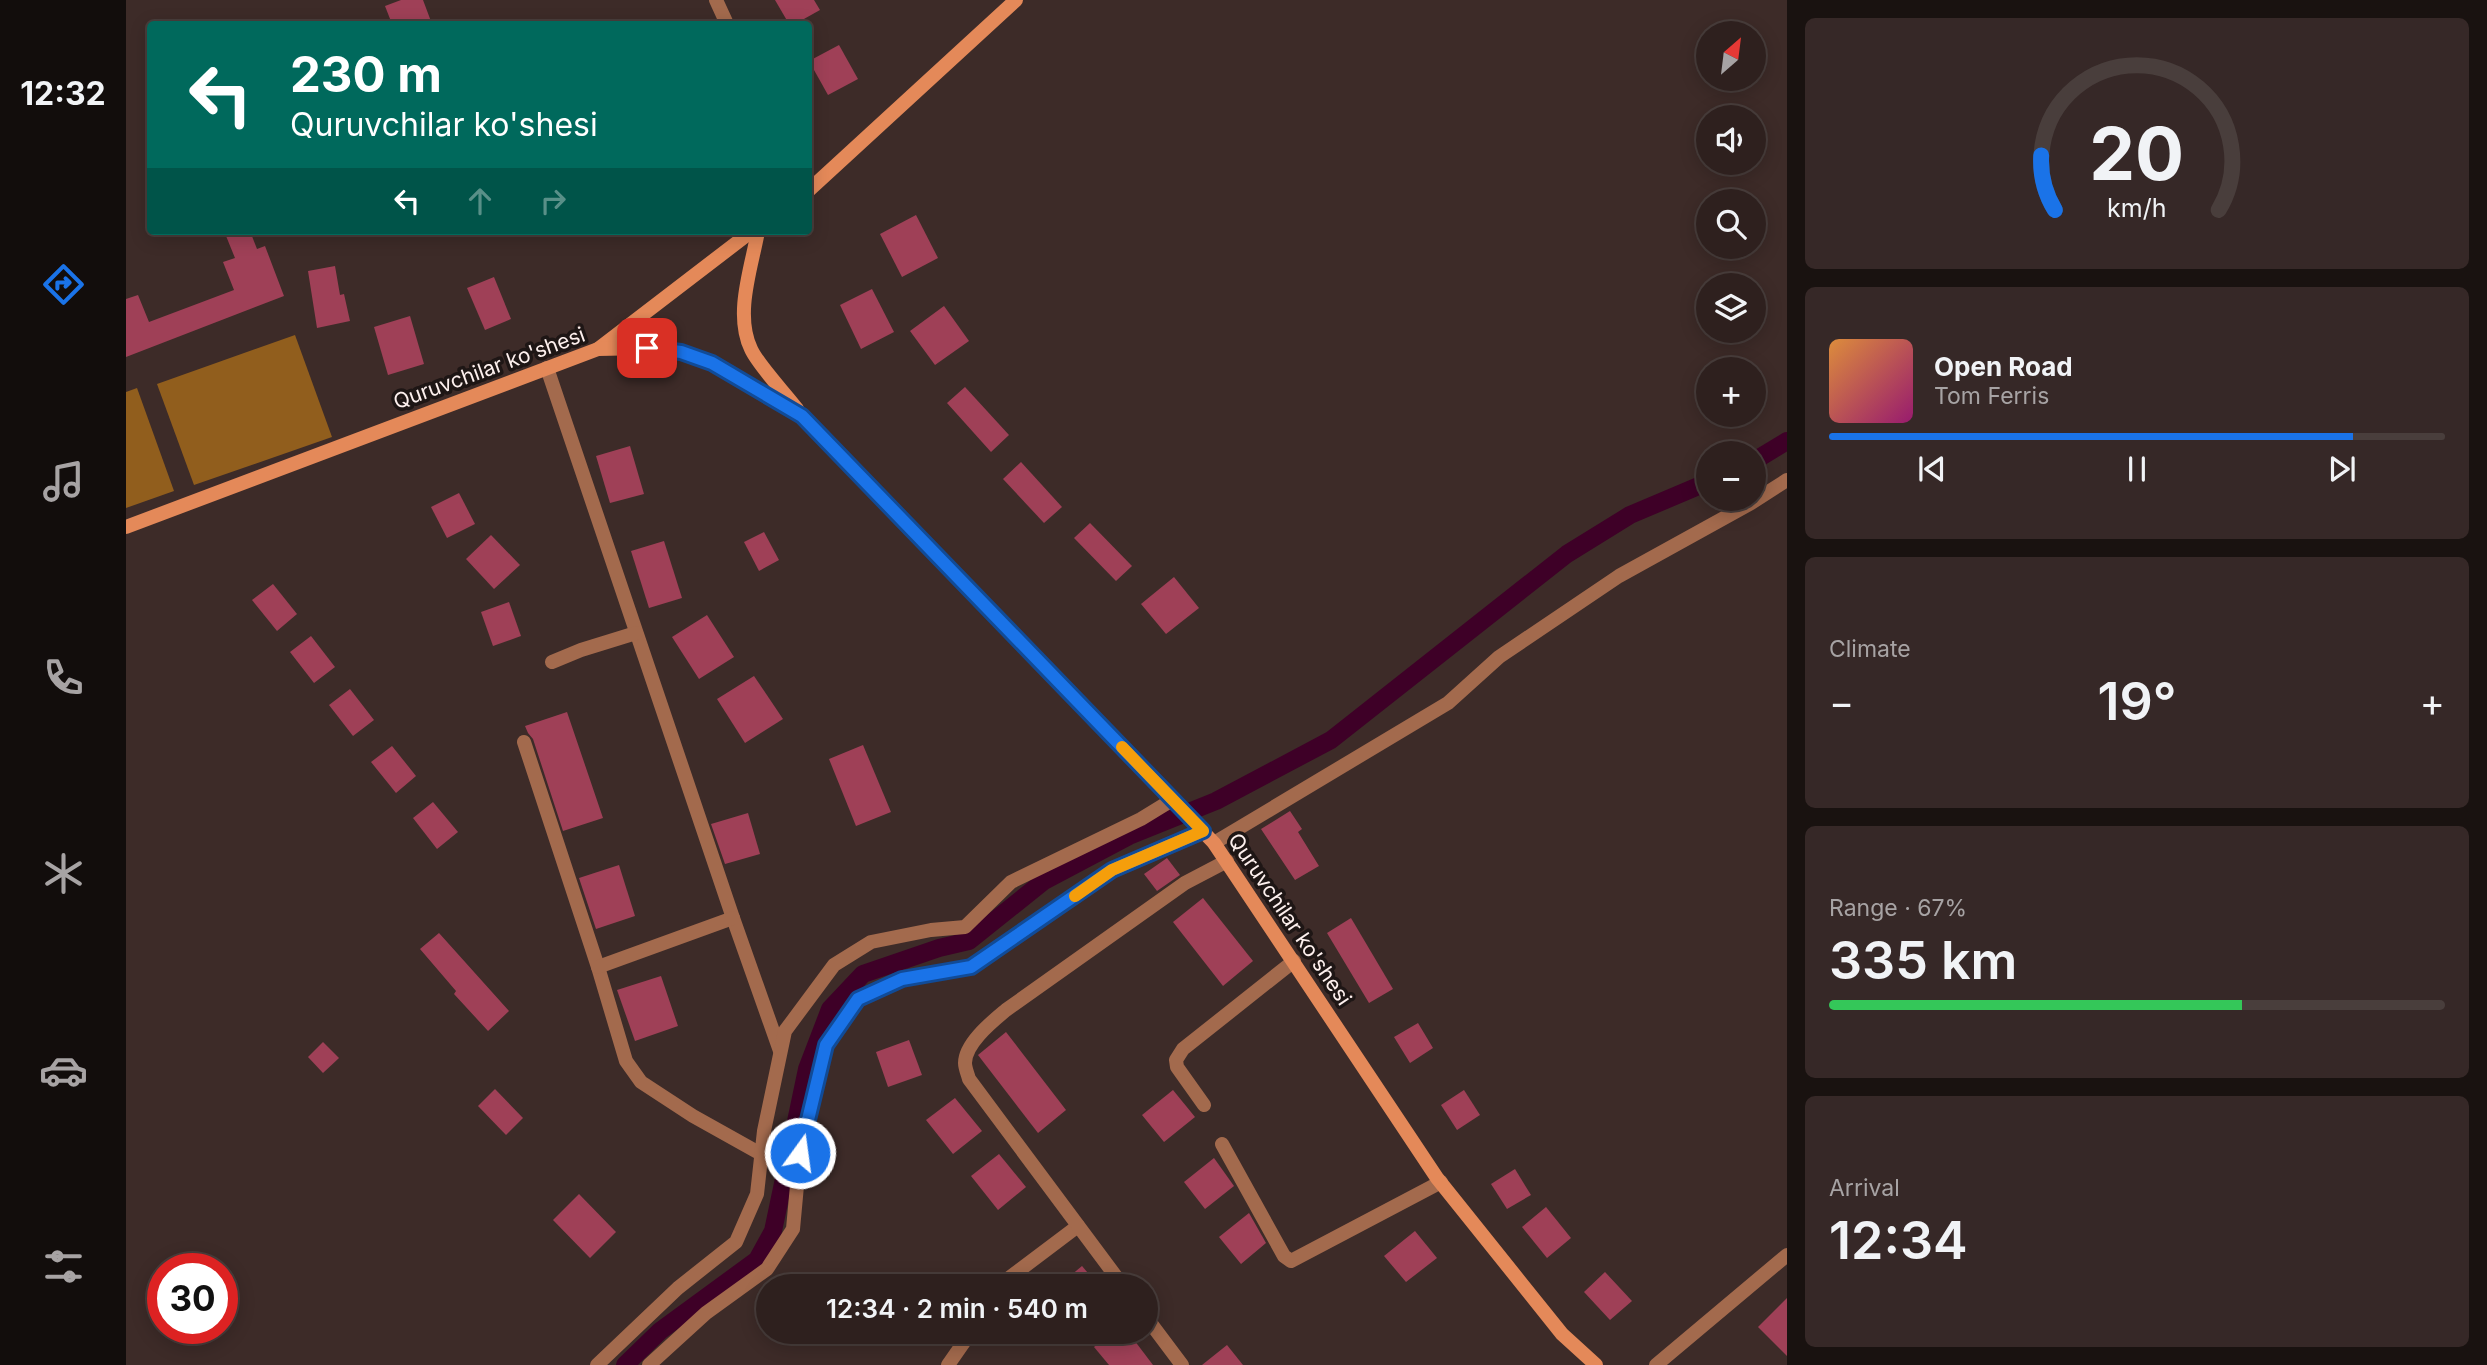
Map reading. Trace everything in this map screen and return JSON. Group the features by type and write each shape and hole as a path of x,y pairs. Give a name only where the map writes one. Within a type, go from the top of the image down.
{"main road":[{"path":"812,187 1016,0"},
{"path":"598,349 747,235"},
{"path":"757,235 746,298 745,323 751,349 802,416"},
{"name":"Quruvchilar ko'shesi","path":"126,527 598,349 647,348 681,352 712,363 802,416 1214,843 1441,1182 1562,1334 1596,1365"}],"street":[{"path":"716,0 726,21"},
{"path":"547,368 781,1053"},
{"path":"1214,843 1448,703 1499,657 1619,576 1751,503 1787,480"},
{"path":"552,662 636,633"},
{"path":"524,742 626,1061 642,1082 693,1116 761,1154"},
{"path":"597,1365 678,1288 736,1242 757,1194 764,1131 785,1031 834,965 871,942 931,930 965,927 1012,882 1176,804"},
{"path":"649,1365 706,1313 767,1269 793,1229 800,1153 826,1045 858,999 902,979 971,967 1112,870 1200,829"},
{"path":"1114,1274 970,1079 965,1063 968,1052 982,1031 1006,1010 1185,883 1227,860"},
{"path":"598,967 733,918"},
{"path":"1204,1105 1177,1067 1177,1060 1183,1049 1294,961"},
{"path":"1222,1144 1284,1256 1292,1261 1441,1182"},
{"path":"1014,1274 1078,1226"},
{"path":"1656,1365 1787,1255"},
{"path":"1158,1333 1182,1365"},
{"path":"948,1365 963,1344"}],"shaded area":[{"path":"295,335 332,437 194,485 157,384"},
{"path":"137,388 174,491 126,508 126,392"}],"building":[{"path":"401,0 423,0 431,21 391,21 385,6"},
{"path":"775,0 814,0 820,10 800,21 787,21"},
{"path":"839,45 858,79 828,95 812,66 812,59"},
{"path":"916,215 938,258 902,277 880,234"},
{"path":"226,235 252,235 257,249 265,246 284,296 126,357 126,299 138,295 149,322 234,290 223,262 235,258"},
{"path":"335,266 340,295 344,294 350,321 317,328 308,271"},
{"path":"494,277 511,319 485,330 467,288"},
{"path":"872,289 894,332 861,349 840,305"},
{"path":"944,306 969,341 935,365 910,331"},
{"path":"410,316 424,364 388,375 374,327"},
{"path":"965,387 1009,435 991,452 947,403"},
{"path":"630,446 644,494 610,503 596,456"},
{"path":"1021,462 1062,507 1044,523 1003,479"},
{"path":"459,493 475,524 447,538 431,507"},
{"path":"1090,523 1132,566 1116,581 1074,538"},
{"path":"764,532 779,560 759,571 744,542"},
{"path":"491,535 520,565 494,589 466,559"},
{"path":"664,541 682,598 649,608 631,551"},
{"path":"1174,577 1199,608 1166,634 1141,604"},
{"path":"273,584 297,614 277,631 252,600"},
{"path":"509,602 521,636 493,646 481,612"},
{"path":"707,615 734,657 699,679 672,637"},
{"path":"311,636 335,667 314,683 290,652"},
{"path":"754,676 783,719 745,743 717,699"},
{"path":"350,689 374,720 353,736 329,705"},
{"path":"567,712 603,818 563,831 533,739 525,726"},
{"path":"863,745 891,812 856,826 829,759"},
{"path":"392,746 416,776 396,793 371,762"},
{"path":"433,802 458,832 437,849 413,818"},
{"path":"1290,811 1302,829 1298,832 1319,866 1295,880 1261,829"},
{"path":"748,813 760,854 725,864 711,824"},
{"path":"1167,858 1180,875 1157,891 1144,874"},
{"path":"619,865 635,916 596,929 579,878"},
{"path":"1203,898 1253,961 1223,986 1173,922"},
{"path":"1351,918 1393,989 1369,1003 1327,933"},
{"path":"439,933 509,1011 488,1031 454,994 456,991 420,949"},
{"path":"661,976 678,1026 635,1041 617,990"},
{"path":"1418,1023 1433,1048 1410,1063 1394,1037"},
{"path":"1006,1032 1066,1110 1038,1133 978,1055"},
{"path":"909,1040 922,1075 888,1087 876,1052"},
{"path":"323,1042 339,1058 323,1073 308,1057"},
{"path":"495,1089 523,1118 506,1135 478,1106"},
{"path":"1173,1090 1195,1117 1164,1142 1142,1115"},
{"path":"1464,1090 1480,1115 1457,1130 1441,1105"},
{"path":"955,1098 982,1131 953,1154 926,1120"},
{"path":"999,1154 1026,1187 998,1210 971,1176"},
{"path":"1214,1158 1234,1186 1205,1209 1184,1182"},
{"path":"1515,1169 1531,1195 1507,1209 1491,1184"},
{"path":"579,1194 616,1232 590,1258 553,1220"},
{"path":"1546,1207 1571,1238 1547,1258 1522,1227"},
{"path":"1249,1213 1266,1243 1241,1264 1219,1237"},
{"path":"1415,1231 1437,1258 1406,1282 1384,1256"},
{"path":"1082,1266 1089,1274 1072,1274"},
{"path":"1605,1272 1632,1301 1610,1320 1584,1292"},
{"path":"1787,1298 1787,1356 1758,1327"},
{"path":"1098,1344 1137,1344 1153,1365 1109,1365 1094,1347"},
{"path":"1227,1345 1243,1365 1202,1365"}],"waterway":[{"path":"1766,454 1787,441"},
{"path":"625,1365 660,1331 757,1260 773,1231 807,1069 830,1009 863,974 939,948 969,941 1044,881 1129,836 1216,801 1331,740 1567,554 1630,515 1696,487"}],"slow traffic":[{"path":"1075,896 1112,870 1203,831 1122,747"}],"route":[{"path":"647,348 681,352 712,363 802,416 1203,831 1112,870 971,967 902,979 858,999 826,1045 800,1153"}]}
